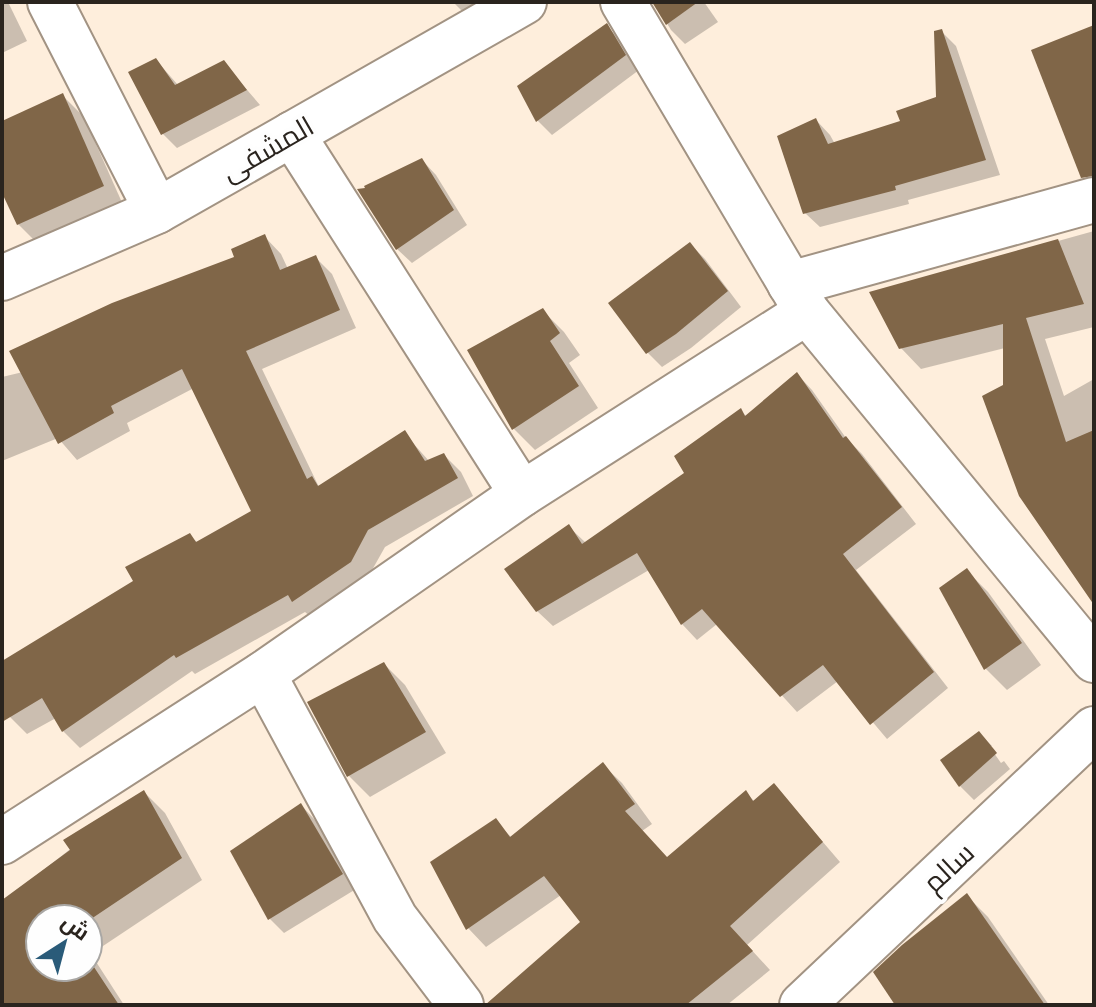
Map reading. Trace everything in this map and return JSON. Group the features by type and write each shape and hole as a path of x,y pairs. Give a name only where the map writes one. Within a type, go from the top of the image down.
{"street":[{"path":"50,2 157,211"},
{"name":"المشفى","path":"2,278 157,211 524,2"},
{"path":"623,2 798,298 1094,660"},
{"path":"292,134 522,494"},
{"path":"2,842 263,674 798,298 1094,200"},
{"path":"263,674 395,918 461,1005"},
{"name":"سالم","path":"802,1005 1094,729"}],"building":[{"path":"652,2 698,2 666,25"},
{"path":"607,23 626,55 536,122 517,86"},
{"path":"1094,25 1094,176 1081,178 1031,50"},
{"path":"942,29 986,160 895,186 896,190 803,214 777,136 816,118 828,144 900,121 896,111 936,97 934,31"},
{"path":"156,58 175,85 224,60 247,90 161,135 128,72"},
{"path":"63,93 104,186 17,225 2,193 2,121"},
{"path":"422,158 454,210 396,250 357,189 365,188"},
{"path":"265,234 280,270 316,255 340,310 246,351 307,479 312,476 318,486 405,430 425,461 444,453 458,478 368,530 351,562 292,602 288,595 176,658 174,655 62,732 42,698 2,722 2,661 133,581 125,567 190,533 196,542 251,511 182,369 111,406 114,413 58,444 9,351 112,303 234,257 231,249"},
{"path":"1058,239 1084,304 1026,318 1066,442 1094,430 1094,605 1019,496 982,396 1003,385 1003,324 899,349 869,292"},
{"path":"690,242 728,291 676,334 646,354 608,303"},
{"path":"543,308 560,333 550,341 579,386 512,430 467,350"},
{"path":"797,372 843,438 846,436 902,507 843,554 934,672 870,725 823,665 780,697 702,609 681,625 637,553 536,612 504,569 569,524 582,544 684,473 674,456 741,408 745,416"},
{"path":"967,568 1022,643 984,670 939,588"},
{"path":"384,662 426,732 347,777 307,702"},
{"path":"979,731 997,753 959,787 940,760"},
{"path":"603,762 635,804 625,811 667,857 746,790 753,801 774,783 823,842 730,926 753,951 686,1005 485,1005 580,922 544,876 466,930 430,862 496,818 510,837"},
{"path":"144,790 182,858 104,910 104,903 24,903 24,983 104,982 119,1005 2,1005 2,900 70,850 63,840"},
{"path":"301,803 343,874 268,920 230,851"},
{"path":"967,893 1045,1005 895,1005 873,972"}]}
